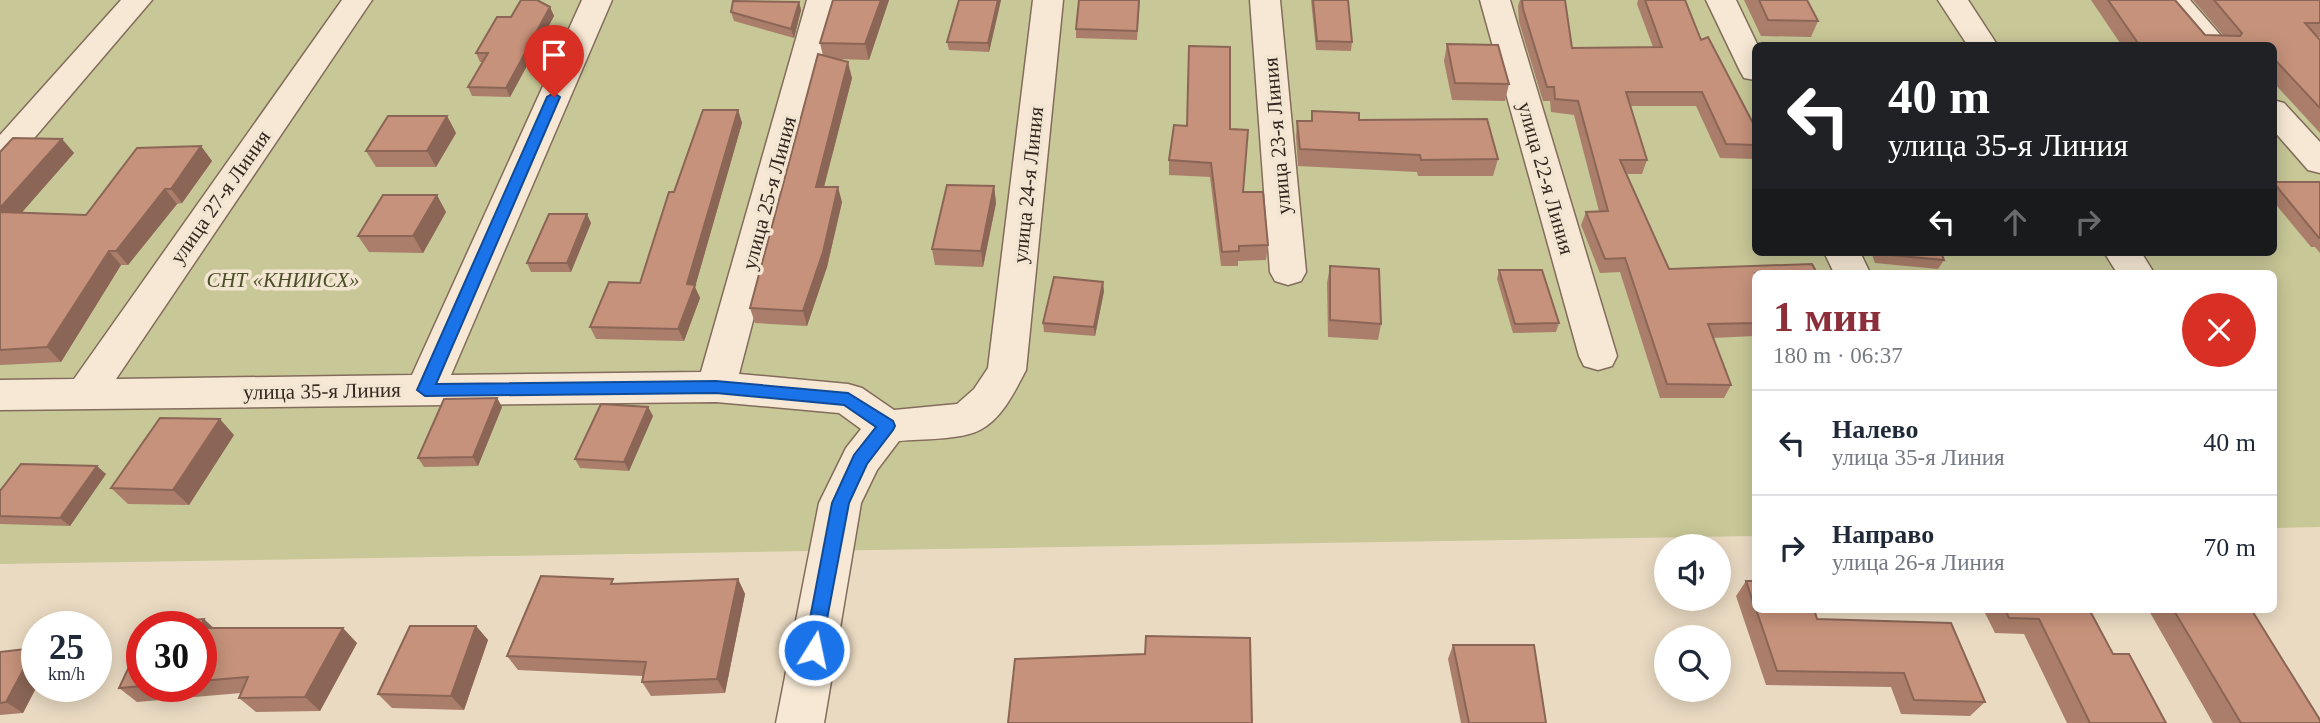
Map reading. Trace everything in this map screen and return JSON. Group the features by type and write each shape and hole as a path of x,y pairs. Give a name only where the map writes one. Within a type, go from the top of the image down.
{"street":[{"path":"0,156 137,0"},
{"name":"улица 27-я Линия","path":"84,394 357,0"},
{"path":"425,390 597,0"},
{"name":"улица 25-я Линия","path":"716,387 822,0"},
{"name":"улица 24-я Линия","path":"887,426 967,419 988,400 1007,370 1048,0"},
{"name":"улица 23-я Линия","path":"1265,0 1289,272"},
{"name":"улица 22-я Линия","path":"1495,0 1598,356"},
{"path":"1721,0 1752,65"},
{"path":"1953,0 1980,42"},
{"path":"2174,0 2211,42"},
{"path":"2277,114 2320,162"},
{"name":"улица 35-я Линия","path":"0,395 716,387 848,399 887,426"},
{"path":"800,723 840,503 860,460 887,426"}],"green space":[{"name":"СНТ «КНИИСХ»","path":"0,0 2320,0 2320,527 2277,528 2277,270 1752,270 1752,536 1654,534 1654,538 0,564"}],"building":[{"path":"521,0 537,0 550,7 506,88 468,87 488,53 476,53 497,17 511,17"},
{"path":"833,0 881,0 865,44 820,43"},
{"path":"959,0 998,0 988,43 947,42"},
{"path":"1079,0 1139,0 1137,31 1076,29"},
{"path":"1313,0 1348,0 1352,42 1317,41"},
{"path":"1522,0 1565,0 1572,48 1662,47 1645,0 1685,0 1701,40 1708,37 1752,121 1752,145 1726,144 1702,92 1626,92 1647,160 1620,160 1669,269 1812,264 1815,270 1752,270 1752,323 1708,324 1731,385 1667,384 1625,258 1605,259 1586,212 1608,211 1578,101 1555,99 1554,87 1547,87"},
{"path":"1759,0 1807,0 1818,21 1768,20"},
{"path":"2108,0 2175,0 2205,35 2240,36 2242,33 2214,0 2320,0 2320,23 2305,23 2320,40 2320,108 2277,62 2277,42 2137,42"},
{"path":"733,1 799,2 791,29 731,12"},
{"path":"1447,44 1498,45 1509,84 1455,83"},
{"path":"1189,46 1230,47 1230,129 1248,130 1243,192 1263,192 1268,245 1239,246 1239,251 1222,252 1211,163 1169,160 1174,125 1187,126"},
{"path":"818,54 848,62 816,187 838,187 823,252 803,311 750,308"},
{"path":"703,110 738,110 687,284 695,285 678,329 590,327 609,282 640,283 669,192 674,192"},
{"path":"1312,111 1359,113 1359,120 1487,119 1498,159 1421,160 1420,155 1300,149 1297,121 1312,121"},
{"path":"388,116 447,116 427,151 366,151"},
{"path":"13,138 62,139 0,208 0,152"},
{"path":"201,146 171,189 165,189 116,251 109,251 47,347 0,350 0,212 86,215 137,148"},
{"path":"2277,182 2320,182 2319,238 2277,187"},
{"path":"947,185 994,186 981,251 932,249"},
{"path":"383,195 437,195 413,236 358,236"},
{"path":"549,214 587,214 567,263 527,263"},
{"path":"1901,256 1942,256 1944,260"},
{"path":"1330,266 1379,269 1381,324 1330,320"},
{"path":"1499,270 1542,270 1559,323 1515,324"},
{"path":"1054,277 1103,282 1094,327 1043,323"},
{"path":"497,398 473,457 418,458 444,399"},
{"path":"601,404 648,407 624,462 575,459"},
{"path":"160,418 220,419 173,490 111,488"},
{"path":"21,464 97,466 60,518 0,516 0,491"},
{"path":"541,576 613,579 611,584 738,579 717,679 642,682 646,662 507,656"},
{"path":"1746,581 1752,581 1752,599"},
{"path":"1757,613 1815,613 1817,619 1951,623 1985,702 1914,700 1904,673 1777,671"},
{"path":"2007,613 2091,613 2113,654 2129,654 2166,723 2090,723 2039,619 2009,618"},
{"path":"2175,613 2253,613 2320,720 2320,723 2241,723"},
{"path":"410,626 476,626 451,696 378,694"},
{"path":"217,628 343,628 305,697 239,698 248,677 217,680"},
{"path":"1146,636 1250,638 1252,723 1008,723 1015,659 1145,654"},
{"path":"1453,645 1534,645 1546,723 1469,723"},
{"path":"21,650 21,674 6,702 0,703 0,652"},
{"path":"126,673 126,687 119,688"}],"route":[{"path":"554,97 425,390 716,387 848,399 887,426 860,460 840,503 814,650"}]}
